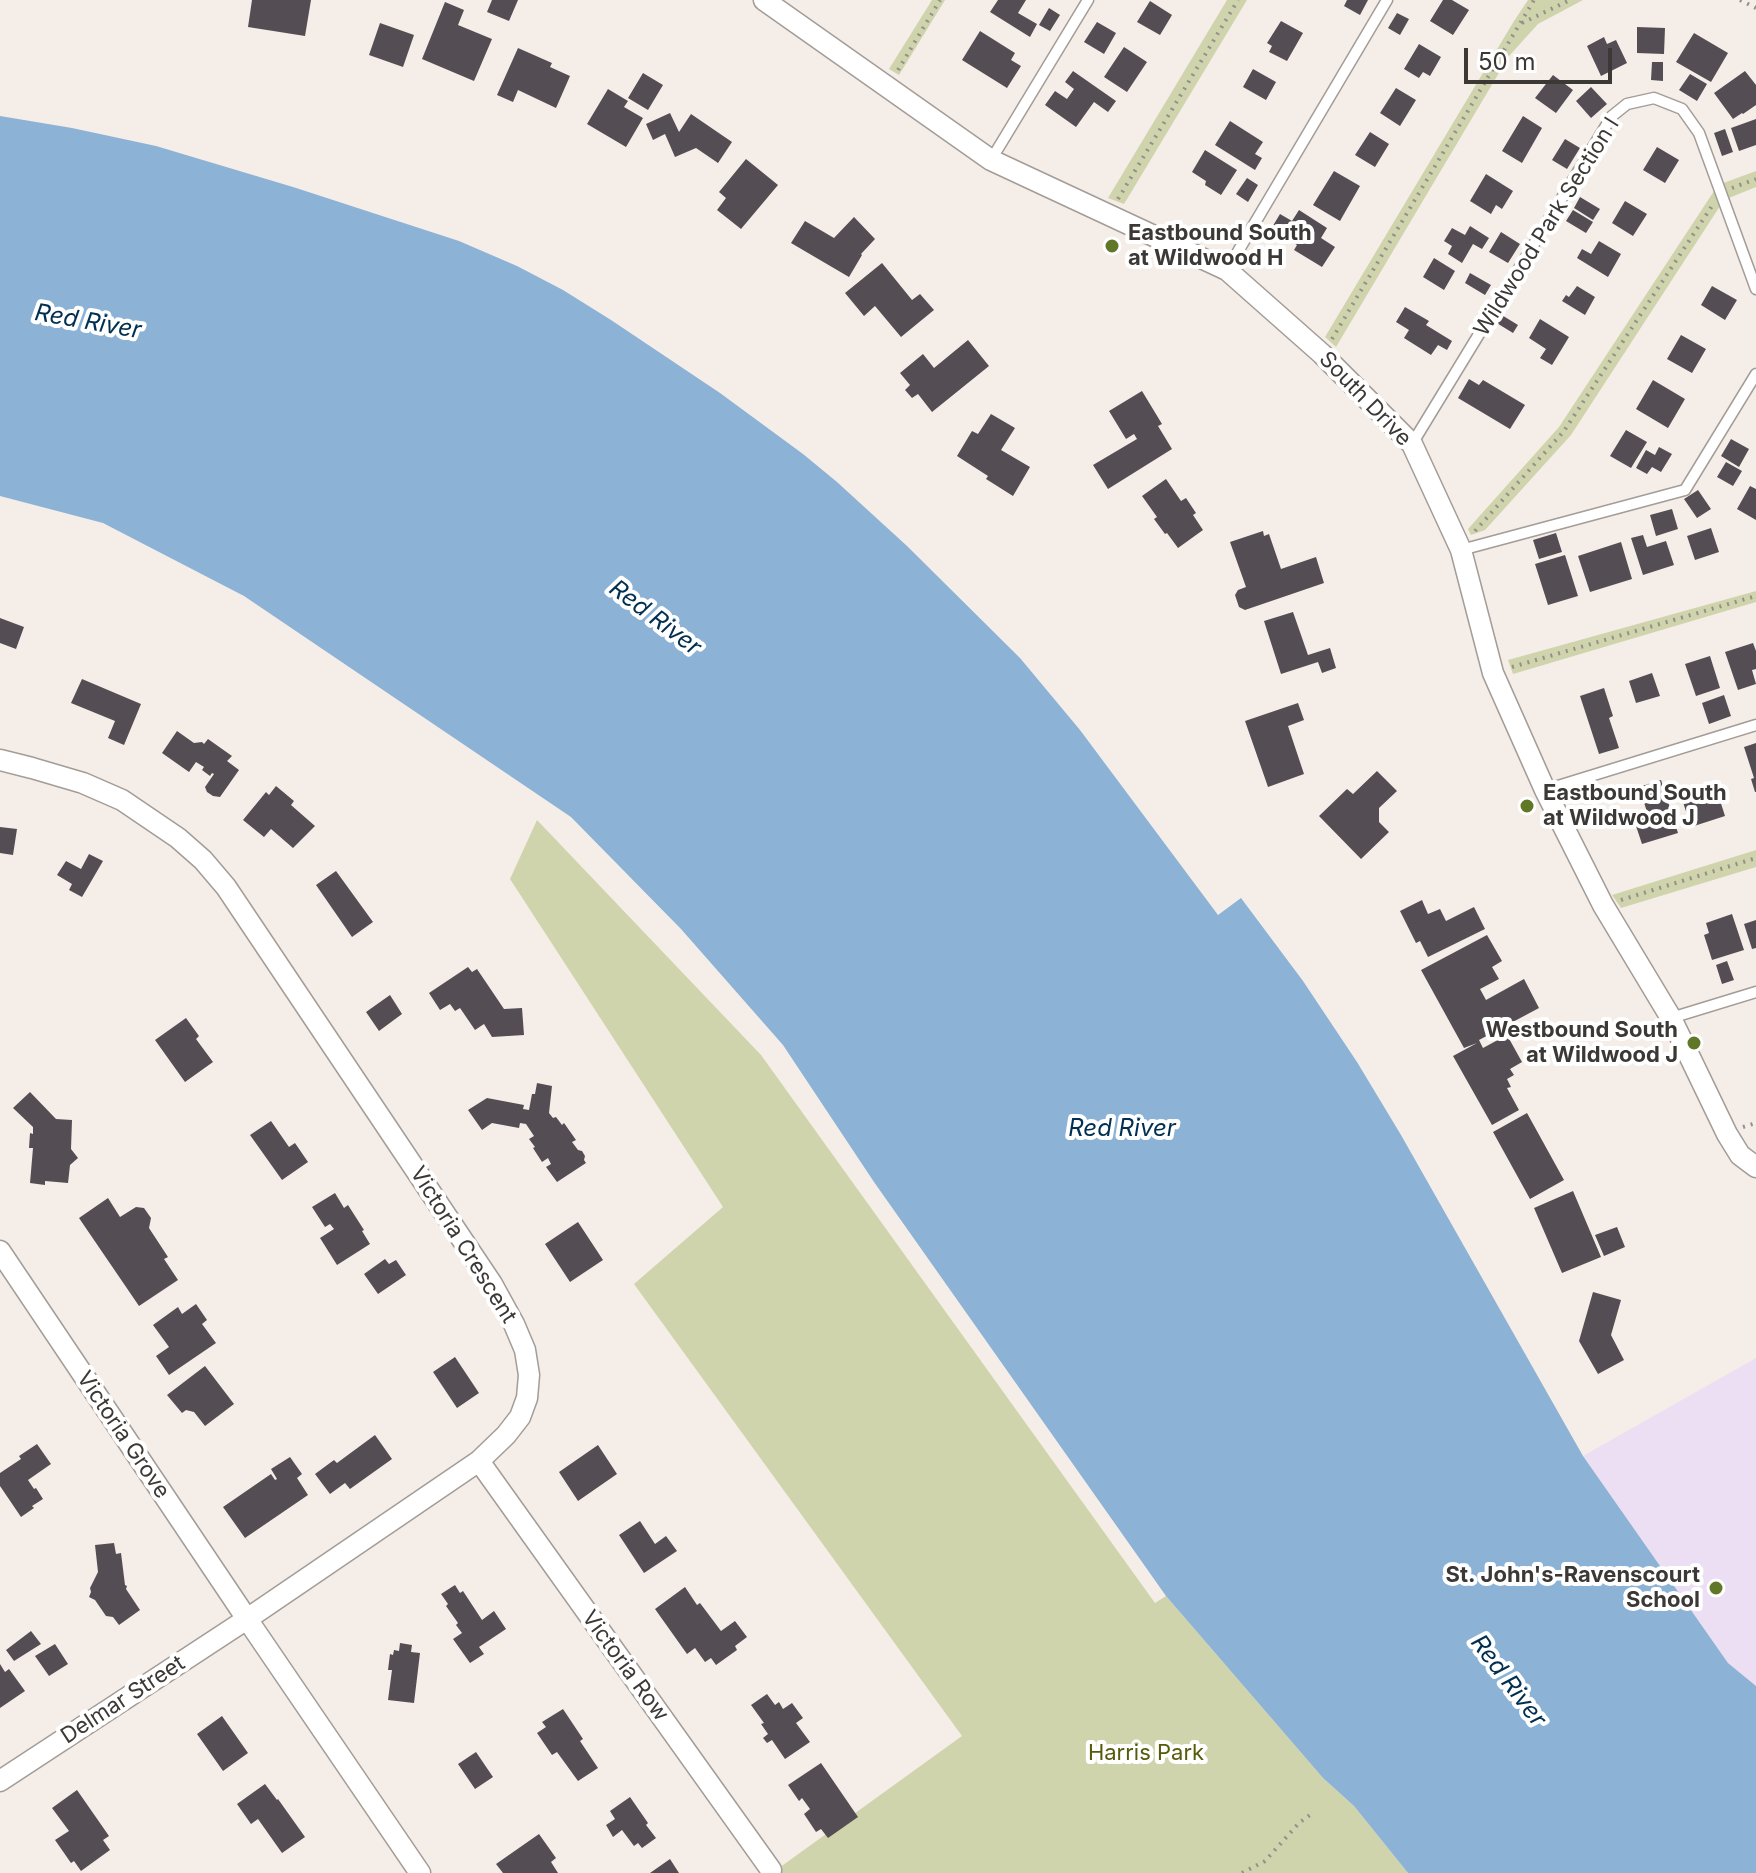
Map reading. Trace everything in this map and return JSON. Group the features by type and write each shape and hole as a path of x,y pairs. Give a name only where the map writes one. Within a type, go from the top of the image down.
{"street":[{"name":"South Drive","path":"764,0 788,6 887,87 991,160 1227,270 1322,354 1412,444 1461,550 1493,673 1545,790 1603,905 1671,1018 1727,1134 1740,1155 1756,1167"},
{"name":"Victoria Crescent","path":"0,760 83,783 122,800 178,838 203,860 226,887 492,1284 525,1350 529,1375 527,1398 520,1417 506,1435 479,1461 247,1619"},
{"name":"Victoria Grove","path":"0,1251 247,1619"},
{"name":"Victoria Row","path":"479,1461 771,1870"},
{"name":"Delmar Street","path":"0,1781 247,1619"},
{"path":"247,1619 420,1873"}],"lane":[{"path":"991,160 1088,0"},
{"path":"1227,270 1387,0"},
{"name":"Wildwood Park Section I","path":"1412,444 1612,116 1627,104 1654,98 1682,109 1699,133 1756,289"},
{"path":"1461,550 1685,490 1756,374"},
{"path":"1545,790 1756,725"},
{"path":"1671,1018 1756,992"}],"path":[{"path":"887,87 940,0"},
{"path":"1108,214 1238,0"},
{"path":"1322,354 1534,0"},
{"path":"1520,24 1570,0"},
{"path":"1740,0 1756,8"},
{"path":"1461,550 1564,431 1721,192 1756,179"},
{"path":"1493,673 1756,596"},
{"path":"1603,905 1756,858"},
{"path":"1242,1873 1265,1861 1299,1823 1314,1812"}],"shaded area":[{"name":"St. John's-Ravenscourt School","path":"1756,1358 1756,1686 1728,1663 1583,1456"}],"green space":[{"path":"932,0 945,0 899,75 889,69"},
{"path":"1227,0 1247,0 1124,204 1108,198"},
{"path":"1528,0 1583,0 1538,24 1509,56 1336,347 1325,337"},
{"path":"1756,171 1756,187 1724,200 1571,435 1485,530 1471,535 1468,529 1559,427 1718,185"},
{"path":"1756,591 1756,602 1513,674 1508,660"},
{"name":"Harris Park","path":"537,820 761,1055 1155,1603 1166,1596 1323,1778 1354,1806 1408,1873 772,1873 962,1736 634,1284 723,1207 510,879"},
{"path":"1756,850 1756,867 1621,908 1612,895"}],"water":[{"name":"Red River","path":"0,116 156,146 293,187 459,241 563,290 720,393 803,454 907,546 1020,658 1080,730 1218,915 1241,898 1303,981 1401,1135 1583,1456 1728,1663 1756,1686 1756,1873 1408,1873 1354,1806 1323,1778 1166,1596 874,1182 783,1045 681,929 571,817 244,596 103,523 0,496"}],"building":[{"path":"252,0 311,0 305,36 248,27"},
{"path":"492,0 518,0 509,21 487,12"},
{"path":"998,0 1026,0 1018,13 1037,24 1030,37 990,12"},
{"path":"1347,0 1368,0 1360,15 1344,6"},
{"path":"1443,0 1452,0 1469,10 1453,35 1430,21"},
{"path":"1150,1 1172,15 1160,35 1137,22"},
{"path":"445,2 464,10 458,25 492,39 474,81 422,59"},
{"path":"1049,8 1060,15 1050,31 1039,25"},
{"path":"1397,13 1409,19 1400,35 1388,28"},
{"path":"1281,21 1303,33 1287,61 1269,52 1272,46 1267,43"},
{"path":"1097,22 1116,33 1104,54 1084,42"},
{"path":"380,23 414,35 403,67 369,55"},
{"path":"1637,27 1665,28 1664,54 1637,53"},
{"path":"980,31 1015,53 1011,60 1021,66 1007,88 962,60"},
{"path":"1694,33 1728,53 1711,82 1676,62"},
{"path":"1604,37 1607,44 1616,40 1627,63 1601,76 1587,46"},
{"path":"1419,44 1441,57 1430,76 1423,72 1419,78 1404,69"},
{"path":"1124,47 1147,62 1127,92 1104,77"},
{"path":"518,48 552,63 550,67 570,76 556,108 518,90 513,102 497,95"},
{"path":"1652,62 1663,62 1663,81 1651,80"},
{"path":"1253,69 1276,82 1266,100 1243,87"},
{"path":"1073,71 1116,101 1108,112 1094,102 1076,127 1045,105 1055,91 1067,99 1074,89 1065,82"},
{"path":"1745,71 1756,85 1756,105 1733,119 1714,93"},
{"path":"643,73 663,85 648,110 628,98"},
{"path":"1690,74 1707,84 1697,101 1679,90"},
{"path":"1553,75 1573,90 1556,113 1535,98"},
{"path":"1591,87 1607,104 1591,118 1576,101"},
{"path":"1396,88 1416,100 1400,126 1380,113"},
{"path":"608,89 628,101 624,107 643,118 626,147 587,124"},
{"path":"670,113 679,132 691,114 732,142 718,163 696,148 675,157 665,134 653,140 646,124"},
{"path":"1523,116 1542,128 1522,163 1502,151"},
{"path":"1756,119 1756,145 1739,151 1731,128"},
{"path":"1230,121 1263,142 1255,154 1262,158 1255,170 1215,145"},
{"path":"1725,129 1733,152 1722,156 1714,133"},
{"path":"1370,132 1389,144 1375,167 1355,155"},
{"path":"1565,139 1580,148 1567,169 1552,160"},
{"path":"1657,147 1679,160 1665,183 1643,170"},
{"path":"1205,150 1237,170 1221,195 1192,172"},
{"path":"746,159 778,185 741,229 717,210 726,198 719,192"},
{"path":"1334,171 1360,186 1340,221 1313,205"},
{"path":"1486,174 1513,191 1502,209 1496,205 1491,214 1470,201"},
{"path":"1247,178 1258,185 1248,202 1236,194"},
{"path":"1580,197 1600,209 1593,220 1574,208"},
{"path":"1625,201 1647,214 1633,236 1612,223"},
{"path":"1299,210 1327,228 1321,238 1335,247 1322,267 1294,250 1297,245 1271,229 1280,214 1292,221"},
{"path":"1573,210 1593,222 1586,233 1566,221"},
{"path":"854,217 875,239 861,254 849,277 791,243 805,221 834,238"},
{"path":"1470,226 1489,238 1482,249 1473,244 1462,263 1448,254 1452,246 1444,241 1452,228 1465,235"},
{"path":"1501,232 1520,244 1508,263 1489,252"},
{"path":"1599,241 1621,254 1608,277 1577,258 1582,249 1591,254"},
{"path":"1434,258 1455,271 1444,290 1423,277"},
{"path":"882,263 912,300 920,294 934,310 901,337 875,306 864,316 845,293"},
{"path":"1470,273 1491,285 1485,295 1465,283"},
{"path":"1577,286 1595,297 1585,315 1562,301"},
{"path":"1712,286 1737,300 1725,320 1701,305"},
{"path":"1405,307 1429,321 1426,325 1452,341 1447,350 1438,345 1431,355 1404,338 1409,330 1396,322"},
{"path":"1500,314 1518,325 1513,333 1495,322"},
{"path":"1540,319 1569,337 1552,365 1540,358 1546,349 1529,338"},
{"path":"1681,335 1706,349 1692,373 1667,359"},
{"path":"968,340 989,366 932,412 918,394 912,398 905,390 910,385 900,373 923,354 934,368"},
{"path":"1469,379 1479,385 1483,380 1525,405 1510,429 1458,398"},
{"path":"1653,380 1685,399 1668,428 1636,409"},
{"path":"1142,391 1162,424 1158,426 1172,449 1108,489 1093,465 1137,439 1134,434 1126,439 1109,411"},
{"path":"991,414 1015,428 1001,450 1030,467 1013,496 957,456 972,431 978,434"},
{"path":"1626,430 1647,442 1631,468 1610,456"},
{"path":"1731,439 1749,449 1739,467 1721,456"},
{"path":"1659,447 1672,454 1661,472 1652,467 1647,474 1636,468 1646,450 1655,455"},
{"path":"1726,462 1742,471 1733,486 1717,477"},
{"path":"1166,479 1181,501 1186,498 1203,530 1178,548 1154,519 1157,517 1142,496"},
{"path":"1750,486 1756,489 1756,520 1737,509"},
{"path":"1698,490 1711,509 1697,518 1684,499"},
{"path":"1672,509 1678,529 1656,536 1650,515"},
{"path":"1711,528 1719,552 1695,560 1687,536"},
{"path":"1263,531 1264,536 1269,534 1281,569 1316,557 1324,583 1245,610 1239,607 1235,595 1246,587 1230,542"},
{"path":"1556,533 1562,552 1539,559 1533,540"},
{"path":"1643,535 1647,547 1666,541 1674,565 1643,575 1631,538"},
{"path":"1621,542 1632,579 1590,592 1578,556"},
{"path":"1565,555 1578,596 1548,605 1535,564"},
{"path":"1293,612 1308,655 1330,648 1336,668 1322,673 1318,662 1281,674 1264,621"},
{"path":"0,618 24,627 16,649 0,643"},
{"path":"1753,643 1756,669 1752,670 1756,684 1738,690 1725,652"},
{"path":"1710,656 1720,688 1696,696 1685,664"},
{"path":"1652,673 1660,696 1636,703 1629,681"},
{"path":"82,679 141,704 124,745 108,738 115,721 71,703"},
{"path":"1604,688 1613,716 1609,718 1619,748 1599,754 1580,696"},
{"path":"1724,695 1731,716 1709,724 1702,703"},
{"path":"1298,703 1304,720 1288,726 1304,774 1268,787 1245,721"},
{"path":"177,731 194,743 204,744 208,739 232,756 227,761 239,770 220,797 207,792 205,787 214,774 210,776 196,762 189,772 162,753"},
{"path":"1756,743 1756,792 1755,792 1744,747"},
{"path":"1377,771 1397,791 1379,808 1379,822 1389,832 1361,859 1319,816 1347,789 1353,794"},
{"path":"1661,780 1678,833 1642,844 1634,820 1648,815 1639,787"},
{"path":"276,786 294,801 291,805 315,826 293,848 271,829 264,837 243,820 266,792 269,795"},
{"path":"1717,791 1725,816 1691,827 1683,802"},
{"path":"0,827 17,829 13,855 0,853"},
{"path":"89,854 103,861 82,897 69,890 72,884 57,875 66,861 81,869"},
{"path":"336,871 373,922 352,937 316,885"},
{"path":"1422,900 1428,914 1440,909 1446,921 1474,907 1485,929 1428,957 1420,941 1416,943 1400,911"},
{"path":"1732,914 1744,950 1712,960 1704,935 1709,933 1706,923"},
{"path":"1756,920 1756,948 1752,949 1744,924"},
{"path":"1487,935 1502,961 1492,967 1499,979 1480,989 1486,1000 1524,979 1539,1008 1479,1040 1483,1048 1507,1035 1522,1062 1510,1069 1514,1075 1507,1079 1511,1087 1507,1088 1519,1110 1492,1125 1453,1056 1477,1043 1464,1048 1421,970"},
{"path":"1727,961 1734,980 1722,984 1716,965"},
{"path":"468,967 472,972 477,969 504,1009 522,1008 524,1035 492,1037 484,1024 475,1030 460,1008 455,1011 450,1004 440,1010 429,993"},
{"path":"390,995 402,1014 379,1031 366,1012"},
{"path":"186,1018 199,1036 196,1039 213,1062 185,1082 155,1040"},
{"path":"537,1083 552,1086 549,1113 562,1125 564,1123 576,1140 572,1142 585,1156 586,1163 557,1182 546,1167 551,1164 548,1158 542,1162 533,1148 529,1139 534,1136 526,1124 520,1123 519,1128 492,1123 482,1130 468,1110 487,1098 524,1105 523,1109 529,1110"},
{"path":"30,1092 56,1119 72,1120 71,1149 78,1158 70,1165 68,1183 30,1183 33,1148 29,1148 33,1127 13,1108"},
{"path":"1527,1113 1564,1180 1530,1199 1493,1132"},
{"path":"271,1121 289,1147 295,1143 308,1162 282,1180 250,1135"},
{"path":"1573,1191 1601,1257 1562,1273 1534,1208"},
{"path":"335,1193 344,1208 348,1205 370,1244 337,1265 320,1238 334,1229 330,1224 325,1227 312,1207"},
{"path":"108,1198 120,1217 136,1207 144,1208 151,1218 149,1228 168,1257 164,1259 178,1280 139,1306 79,1218"},
{"path":"578,1222 603,1260 570,1282 545,1244"},
{"path":"1617,1227 1625,1247 1604,1256 1595,1235"},
{"path":"385,1259 389,1264 396,1260 406,1275 378,1294 364,1274"},
{"path":"1593,1292 1621,1300 1611,1335 1624,1360 1598,1374 1579,1341"},
{"path":"196,1304 207,1320 202,1324 216,1343 169,1375 156,1356 169,1347 153,1325 178,1307 182,1314"},
{"path":"455,1357 479,1393 457,1408 433,1372"},
{"path":"205,1366 234,1404 205,1426 194,1412 186,1410 182,1413 167,1395"},
{"path":"375,1435 392,1459 350,1489 345,1483 330,1494 315,1474 334,1460 337,1463"},
{"path":"37,1444 51,1464 28,1480 43,1499 21,1517 0,1486 0,1473"},
{"path":"598,1445 617,1474 578,1501 559,1472"},
{"path":"290,1457 302,1474 297,1478 308,1495 245,1538 223,1507 271,1474 277,1479 271,1469"},
{"path":"640,1521 655,1544 666,1536 677,1551 644,1573 619,1535"},
{"path":"114,1543 116,1554 121,1553 126,1589 140,1610 119,1625 89,1597 98,1572 95,1545"},
{"path":"455,1585 460,1593 463,1591 482,1620 494,1611 506,1629 479,1647 484,1654 470,1663 453,1639 462,1633 441,1594"},
{"path":"685,1587 721,1631 735,1621 747,1637 735,1646 737,1650 716,1665 711,1658 705,1662 695,1648 687,1654 655,1609"},
{"path":"31,1631 41,1644 14,1661 6,1650"},
{"path":"400,1643 412,1645 411,1652 420,1653 414,1703 388,1700 392,1670 388,1670 390,1654 393,1655 394,1650 399,1651"},
{"path":"55,1644 68,1664 49,1676 35,1656"},
{"path":"0,1664 5,1672 9,1669 25,1691 0,1708"},
{"path":"767,1694 775,1705 779,1702 783,1709 792,1703 803,1718 796,1723 810,1742 785,1759 772,1740 767,1743 763,1738 768,1734 761,1724 764,1723 751,1705"},
{"path":"563,1709 598,1768 578,1781 557,1752 552,1755 537,1733 546,1727 542,1722"},
{"path":"222,1716 248,1753 223,1771 197,1734"},
{"path":"476,1752 493,1777 475,1789 458,1764"},
{"path":"821,1763 858,1817 828,1838 821,1829 816,1832 804,1814 810,1809 802,1798 799,1801 788,1785"},
{"path":"265,1784 305,1837 282,1853 258,1819 251,1824 237,1804"},
{"path":"77,1790 109,1836 103,1840 110,1850 81,1871 74,1861 71,1863 55,1840 69,1831 52,1808"},
{"path":"630,1797 656,1838 642,1848 638,1843 634,1846 622,1830 613,1837 606,1825 615,1819 610,1811"},
{"path":"539,1834 556,1858 551,1862 558,1873 503,1873 496,1864"},
{"path":"670,1859 679,1873 650,1873"}],"place":[{"name":"Eastbound South at Wildwood H","path":"1112,246"},
{"name":"Eastbound South at Wildwood J","path":"1527,806"},
{"name":"Westbound South at Wildwood J","path":"1694,1043"},
{"name":"St. John's-Ravenscourt School","path":"1716,1588"}]}
